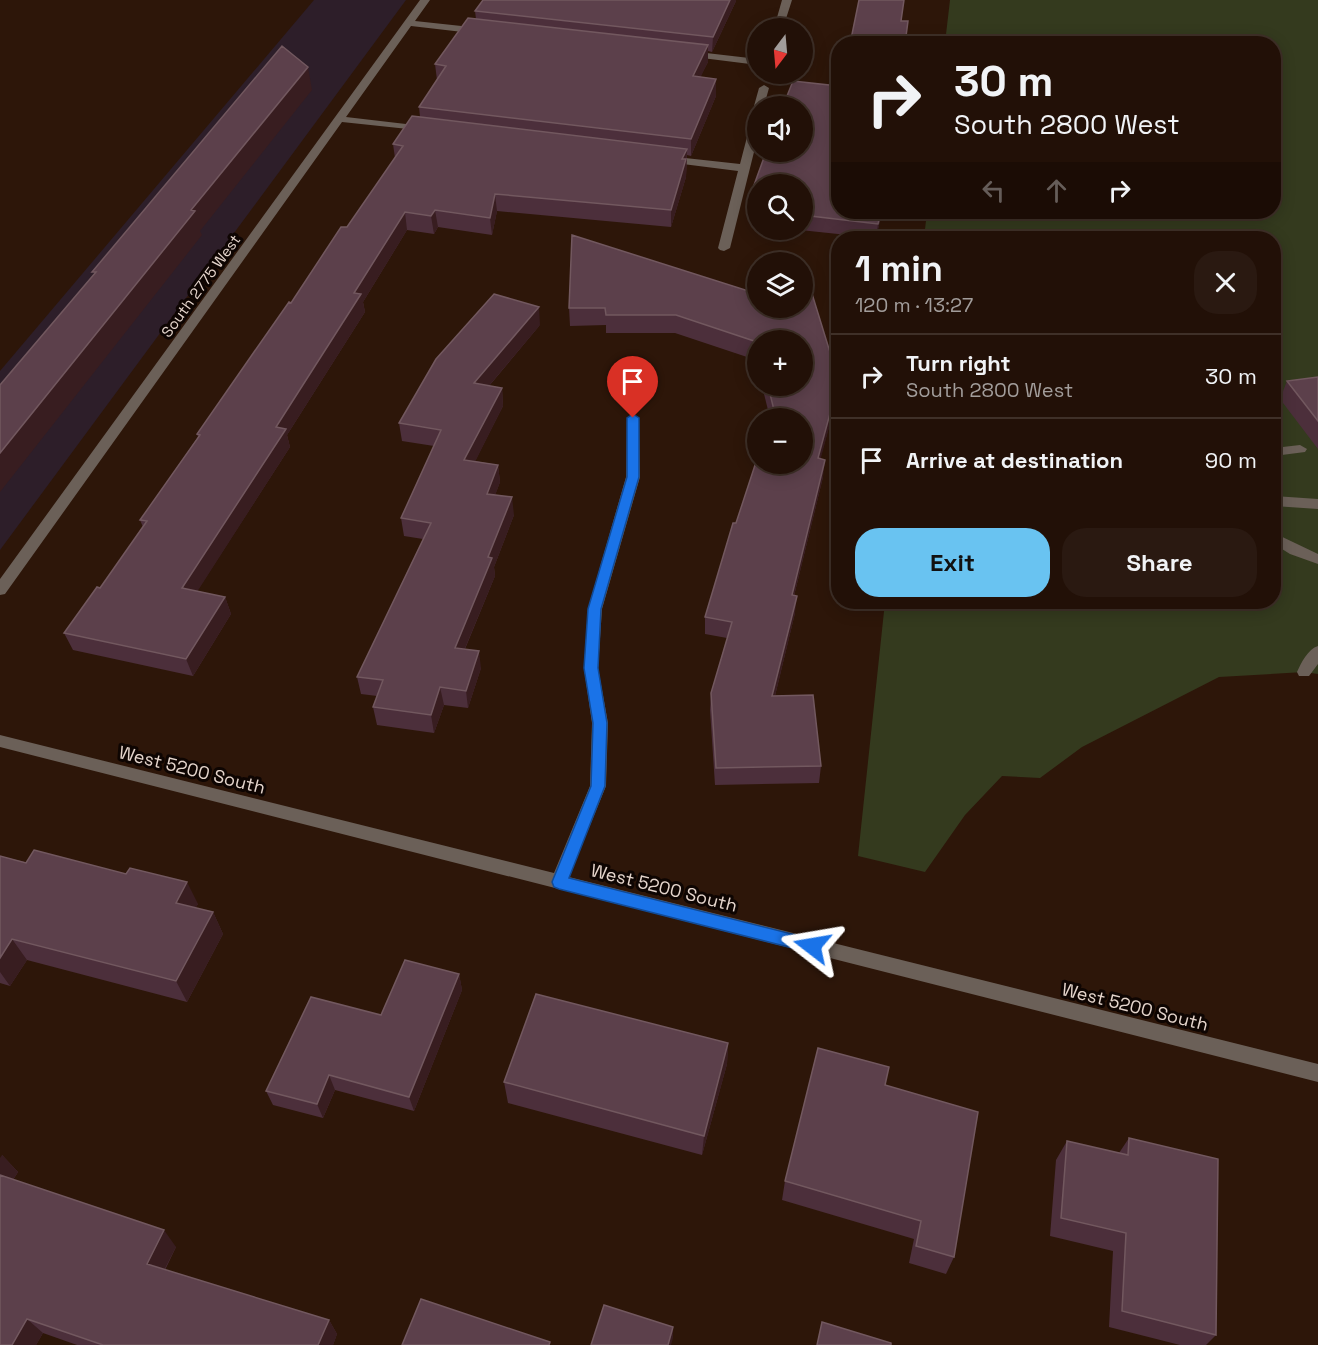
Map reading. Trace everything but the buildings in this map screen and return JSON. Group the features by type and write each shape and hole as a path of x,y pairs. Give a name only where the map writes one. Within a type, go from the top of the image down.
{"street":[{"name":"South 2775 West","path":"0,590 425,0"},
{"path":"781,18 787,0"},
{"path":"409,23 491,33"},
{"path":"676,53 747,61"},
{"path":"762,96 764,88"},
{"path":"340,119 436,131"},
{"path":"724,248 747,156"},
{"path":"661,158 744,168"},
{"path":"559,882 598,786 600,723 591,668 595,609 633,477 633,418"},
{"path":"1281,451 1300,449"},
{"path":"1281,501 1318,504"},
{"path":"1281,542 1318,559"},
{"path":"1304,672 1318,652"},
{"name":"West 5200 South","path":"0,741 1318,1073"}],"shaded area":[{"path":"314,0 406,0 0,550 0,371"}],"green space":[{"path":"950,0 1318,0 1318,674 1304,672 1219,677 1082,747 1040,778 1002,776 965,815 925,872 858,856 884,609 1281,609 1281,231 925,231 926,219 1281,219 1281,36 946,36"}],"route":[{"path":"633,418 633,477 595,609 591,668 600,723 598,786 559,882 812,946"}]}
